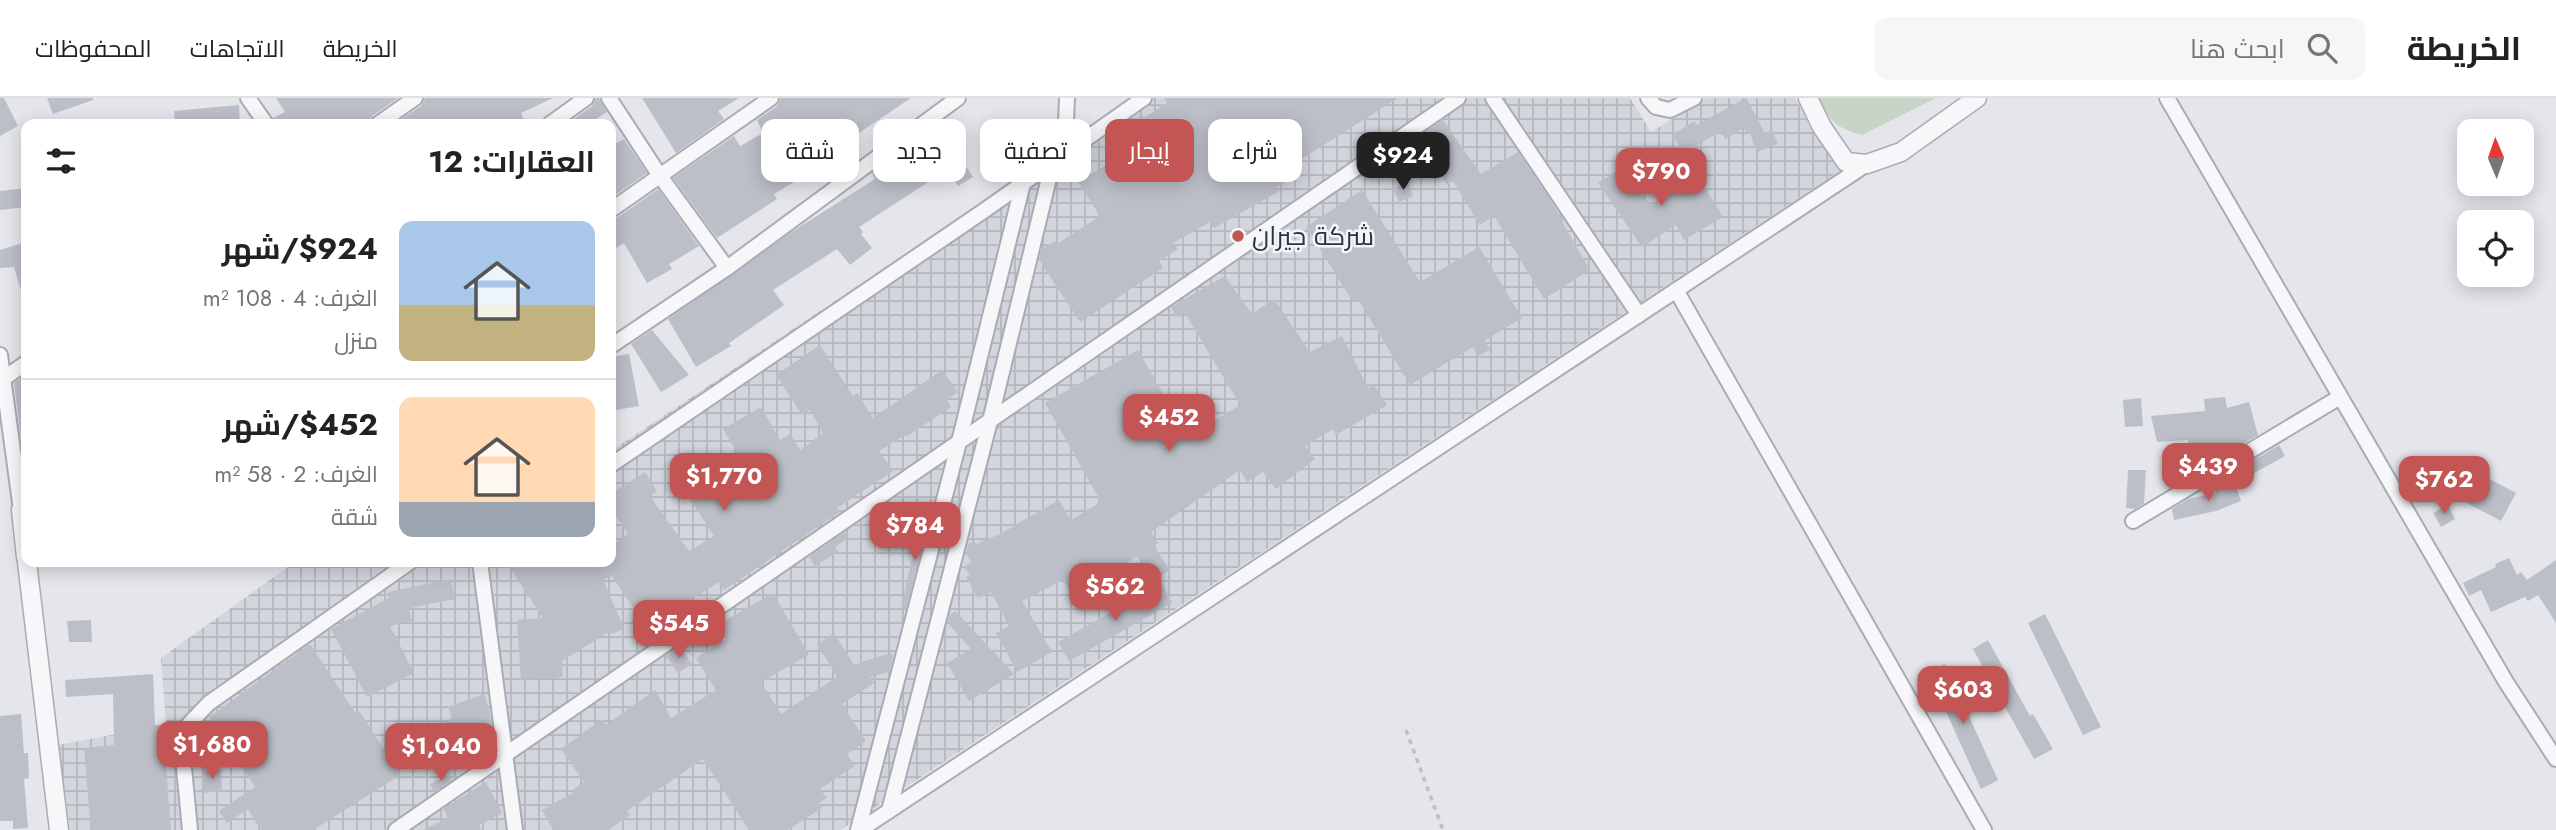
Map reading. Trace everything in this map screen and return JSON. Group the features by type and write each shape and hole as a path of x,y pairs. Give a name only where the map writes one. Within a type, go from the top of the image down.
{"street":[{"path":"248,98 263,119"},
{"path":"384,119 415,98"},
{"path":"557,119 586,98"},
{"path":"609,98 660,176 727,268"},
{"path":"616,207 771,98"},
{"path":"616,343 727,268 958,98"},
{"path":"1066,119 1067,98"},
{"path":"1091,135 1144,98"},
{"path":"396,830 1458,98"},
{"path":"1493,98 1639,315"},
{"path":"1648,98 1656,107 1670,110 1694,98"},
{"path":"1808,98 1822,127 1846,162 1867,164"},
{"path":"859,830 1867,164 1901,152 1977,98"},
{"path":"2167,98 2506,682 2556,759"},
{"path":"889,811 950,576 984,425 1048,182"},
{"path":"859,830 1023,183"},
{"path":"616,462 1023,183"},
{"path":"1676,290 1984,830"},
{"path":"0,355 21,490"},
{"path":"3,379 21,366"},
{"path":"2133,521 2340,397"},
{"path":"968,405 984,425"},
{"path":"929,555 950,576"},
{"path":"28,567 59,830"},
{"path":"190,830 183,748 189,724 209,703 403,567"},
{"path":"481,567 515,830"}],"path":[{"path":"1406,730 1443,830"}],"shaded area":[{"path":"1138,98 1630,98 1651,132 1706,98 1795,98 1841,170 841,830 70,830 58,745 166,725 161,658 288,567 616,567 616,448 1013,182 1091,182 1091,129 1105,120 1105,182 1194,182 1194,119 1107,119"}],"green space":[{"path":"1819,98 1936,98 1862,135 1835,123 1826,113"}],"building":[{"path":"0,98 4,98 18,126 0,136"},
{"path":"47,98 93,98 93,100 53,114"},
{"path":"276,98 398,98 370,119 274,119 285,112"},
{"path":"425,98 553,98 521,113 524,119 402,119 421,106"},
{"path":"596,98 599,98 607,112 596,119 574,119 592,106"},
{"path":"642,98 739,98 718,111 724,119 676,153"},
{"path":"781,98 911,98 880,119 873,119 873,124 859,133 859,119 761,119 761,129 757,120 777,106"},
{"path":"1164,98 1398,98 1302,159 1302,119 1208,119 1208,182 1285,182 1275,188 1278,192 1214,228 1210,222 1173,243 1178,249 1159,261 1163,268 1080,322 1039,260 1041,250 1055,241 1057,244 1100,216 1078,182 1091,182 1091,174 1105,166 1105,182 1194,182 1194,119 1135,119 1142,115 1144,118 1167,103"},
{"path":"1746,98 1765,133 1772,130 1778,144 1757,152 1749,131 1746,133 1744,128 1725,139 1721,131 1684,153 1672,135 1694,121 1697,125"},
{"path":"239,105 240,119 175,119 174,111"},
{"path":"1443,120 1481,174 1518,152 1564,221 1562,222 1590,270 1544,299 1494,216 1480,225 1453,181 1447,185 1415,139"},
{"path":"761,134 761,182 794,182 774,194 777,199 717,238 673,178 734,136 740,146"},
{"path":"624,139 647,173 616,195 616,143"},
{"path":"1624,166 1650,205 1699,177 1723,217 1684,240 1676,225 1642,247 1598,183"},
{"path":"966,167 973,177 966,181"},
{"path":"873,180 928,182 859,227 872,248 850,265 837,249 773,290 784,305 729,343 731,346 696,367 668,319 793,231"},
{"path":"1408,183 1413,196 1399,202 1393,189"},
{"path":"21,189 21,208 0,210 0,191"},
{"path":"658,189 699,246 669,264 672,269 647,283 624,243 616,248 617,218"},
{"path":"1362,190 1420,282 1479,247 1522,318 1485,340 1490,350 1478,356 1473,347 1410,385 1358,299 1353,302 1306,227"},
{"path":"21,244 21,291 14,267 0,268 0,250"},
{"path":"1225,276 1252,314 1274,299 1310,352 1342,336 1368,388 1374,385 1387,405 1336,435 1333,429 1305,446 1315,459 1276,489 1263,472 1247,482 1240,470 1151,532 1158,543 1154,546 1170,570 1154,581 1137,556 1073,596 1063,580 1022,601 1052,652 1017,672 996,633 1009,626 991,592 978,598 966,577 970,575 964,567 971,562 966,554 968,544 974,540 976,544 1000,534 1059,500 1071,520 1101,502 1045,403 1138,350 1186,435 1194,430 1196,432 1240,405 1185,313 1177,317 1171,307"},
{"path":"652,330 689,375 661,392 631,344"},
{"path":"820,345 853,396 857,393 873,418 942,370 958,392 947,400 951,407 906,437 905,435 879,451 893,471 837,508 840,512 724,590 719,582 687,602 680,600 641,619 611,575 603,580 624,628 612,634 610,631 562,661 563,677 521,680 517,620 543,618 509,567 616,567 616,542 628,534 616,516 616,491 645,472 657,491 650,496 689,551 714,536 688,496 742,461 723,429 761,407 780,440 790,434 800,450 823,433 810,410 802,415 776,375"},
{"path":"629,354 639,406 616,410 616,356"},
{"path":"21,378 21,439 14,383"},
{"path":"2225,397 2227,408 2249,402 2258,435 2223,456 2211,458 2210,455 2190,457 2188,440 2157,442 2151,416 2205,411 2204,399"},
{"path":"2141,398 2143,426 2125,427 2123,400"},
{"path":"2279,445 2285,456 2245,478 2239,469"},
{"path":"2128,470 2146,470 2144,503 2135,509 2126,508"},
{"path":"2482,475 2516,493 2501,521 2467,503"},
{"path":"2235,483 2241,501 2216,511 2174,520 2172,509 2188,499 2216,493 2215,490"},
{"path":"2448,505 2455,519 2441,527 2433,513"},
{"path":"920,522 928,524 906,609 901,608"},
{"path":"845,532 849,538 835,547 838,552 815,566 809,557"},
{"path":"2509,558 2517,575 2521,572 2527,580 2556,560 2556,623 2538,595 2528,601 2525,597 2491,612 2481,590 2469,596 2463,583"},
{"path":"451,579 455,599 409,608 412,621 390,626 414,673 367,697 331,629 389,598 388,592"},
{"path":"1162,584 1172,603 1069,661 1058,642"},
{"path":"773,593 809,655 761,682 781,714 837,677 817,644 834,633 855,666 892,653 889,672 870,677 874,683 842,704 866,741 847,754 855,766 820,789 827,798 819,803 822,808 788,830 749,830 703,759 627,811 630,815 608,830 553,830 542,810 576,791 574,789 584,782 561,749 602,719 606,725 655,690 671,718 716,690 696,658 726,639 719,624"},
{"path":"955,611 1014,674 969,701 947,663 971,649 948,623 949,616"},
{"path":"2045,614 2101,727 2083,735 2028,623"},
{"path":"91,620 92,642 69,642 67,621"},
{"path":"1988,640 2030,716 2033,714 2053,749 2034,759 1973,649"},
{"path":"310,644 356,714 360,712 400,775 313,830 261,830 248,809 227,823 219,811 255,787 209,717"},
{"path":"679,646 692,664 678,673 666,656"},
{"path":"1945,664 1998,780 1981,789 1928,672"},
{"path":"153,674 155,725 160,725 164,741 171,830 91,830 84,748 114,745 113,694 66,697 65,680"},
{"path":"484,694 493,736 454,750 432,763 424,750 434,744 427,733 452,718 448,707"},
{"path":"21,714 24,753 28,753 29,778 24,779 28,828 13,829 13,821 0,821 0,716"},
{"path":"221,770 222,791 204,793 202,771"},
{"path":"449,775 452,780 434,792 430,784"},
{"path":"486,782 502,813 479,825 481,830 423,830 448,818 443,809"}],"place":[{"name":"شركة جيران","path":"1238,236"}]}
